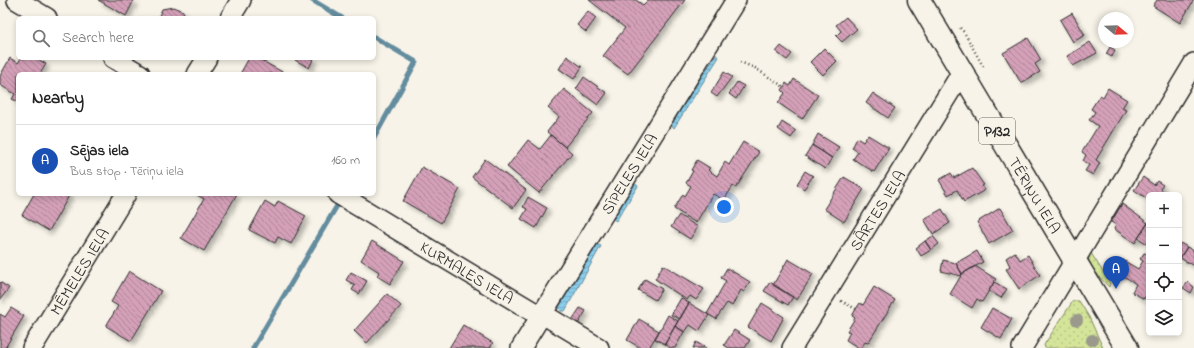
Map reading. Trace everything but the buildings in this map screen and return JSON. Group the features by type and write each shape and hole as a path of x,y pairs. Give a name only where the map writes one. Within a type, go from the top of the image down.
{"main road":[{"name":"TĒRIŅU IELA","path":"919,0 1128,348"}],"street":[{"path":"17,0 44,16"},
{"path":"231,16 241,0"},
{"name":"SĪPELES IELA","path":"521,348 731,2"},
{"path":"116,60 137,72"},
{"path":"198,72 206,60"},
{"path":"1022,348 1194,63"},
{"name":"SĀRTES IELA","path":"792,348 962,72"},
{"name":"MĒMELES IELA","path":"32,348 125,196"},
{"name":"KURMALES IELA","path":"341,196 532,311 541,314 599,348"}],"path":[{"path":"740,62 755,68 784,87"}],"green space":[{"path":"1089,250 1110,283 1109,287 1090,264 1087,254"},
{"path":"1073,301 1079,301 1089,317 1103,348 1045,348 1044,345"}],"water":[{"path":"716,55 719,57 674,128 671,124"},
{"path":"634,183 638,186 616,221 612,218"},
{"path":"596,244 601,246 565,311 561,311 559,307"}],"waterway":[{"path":"312,0 339,16"},
{"path":"376,38 416,62 376,134"},
{"path":"253,348 338,204"}],"place":[{"name":"Sējas iela","path":"1116,289"}]}
